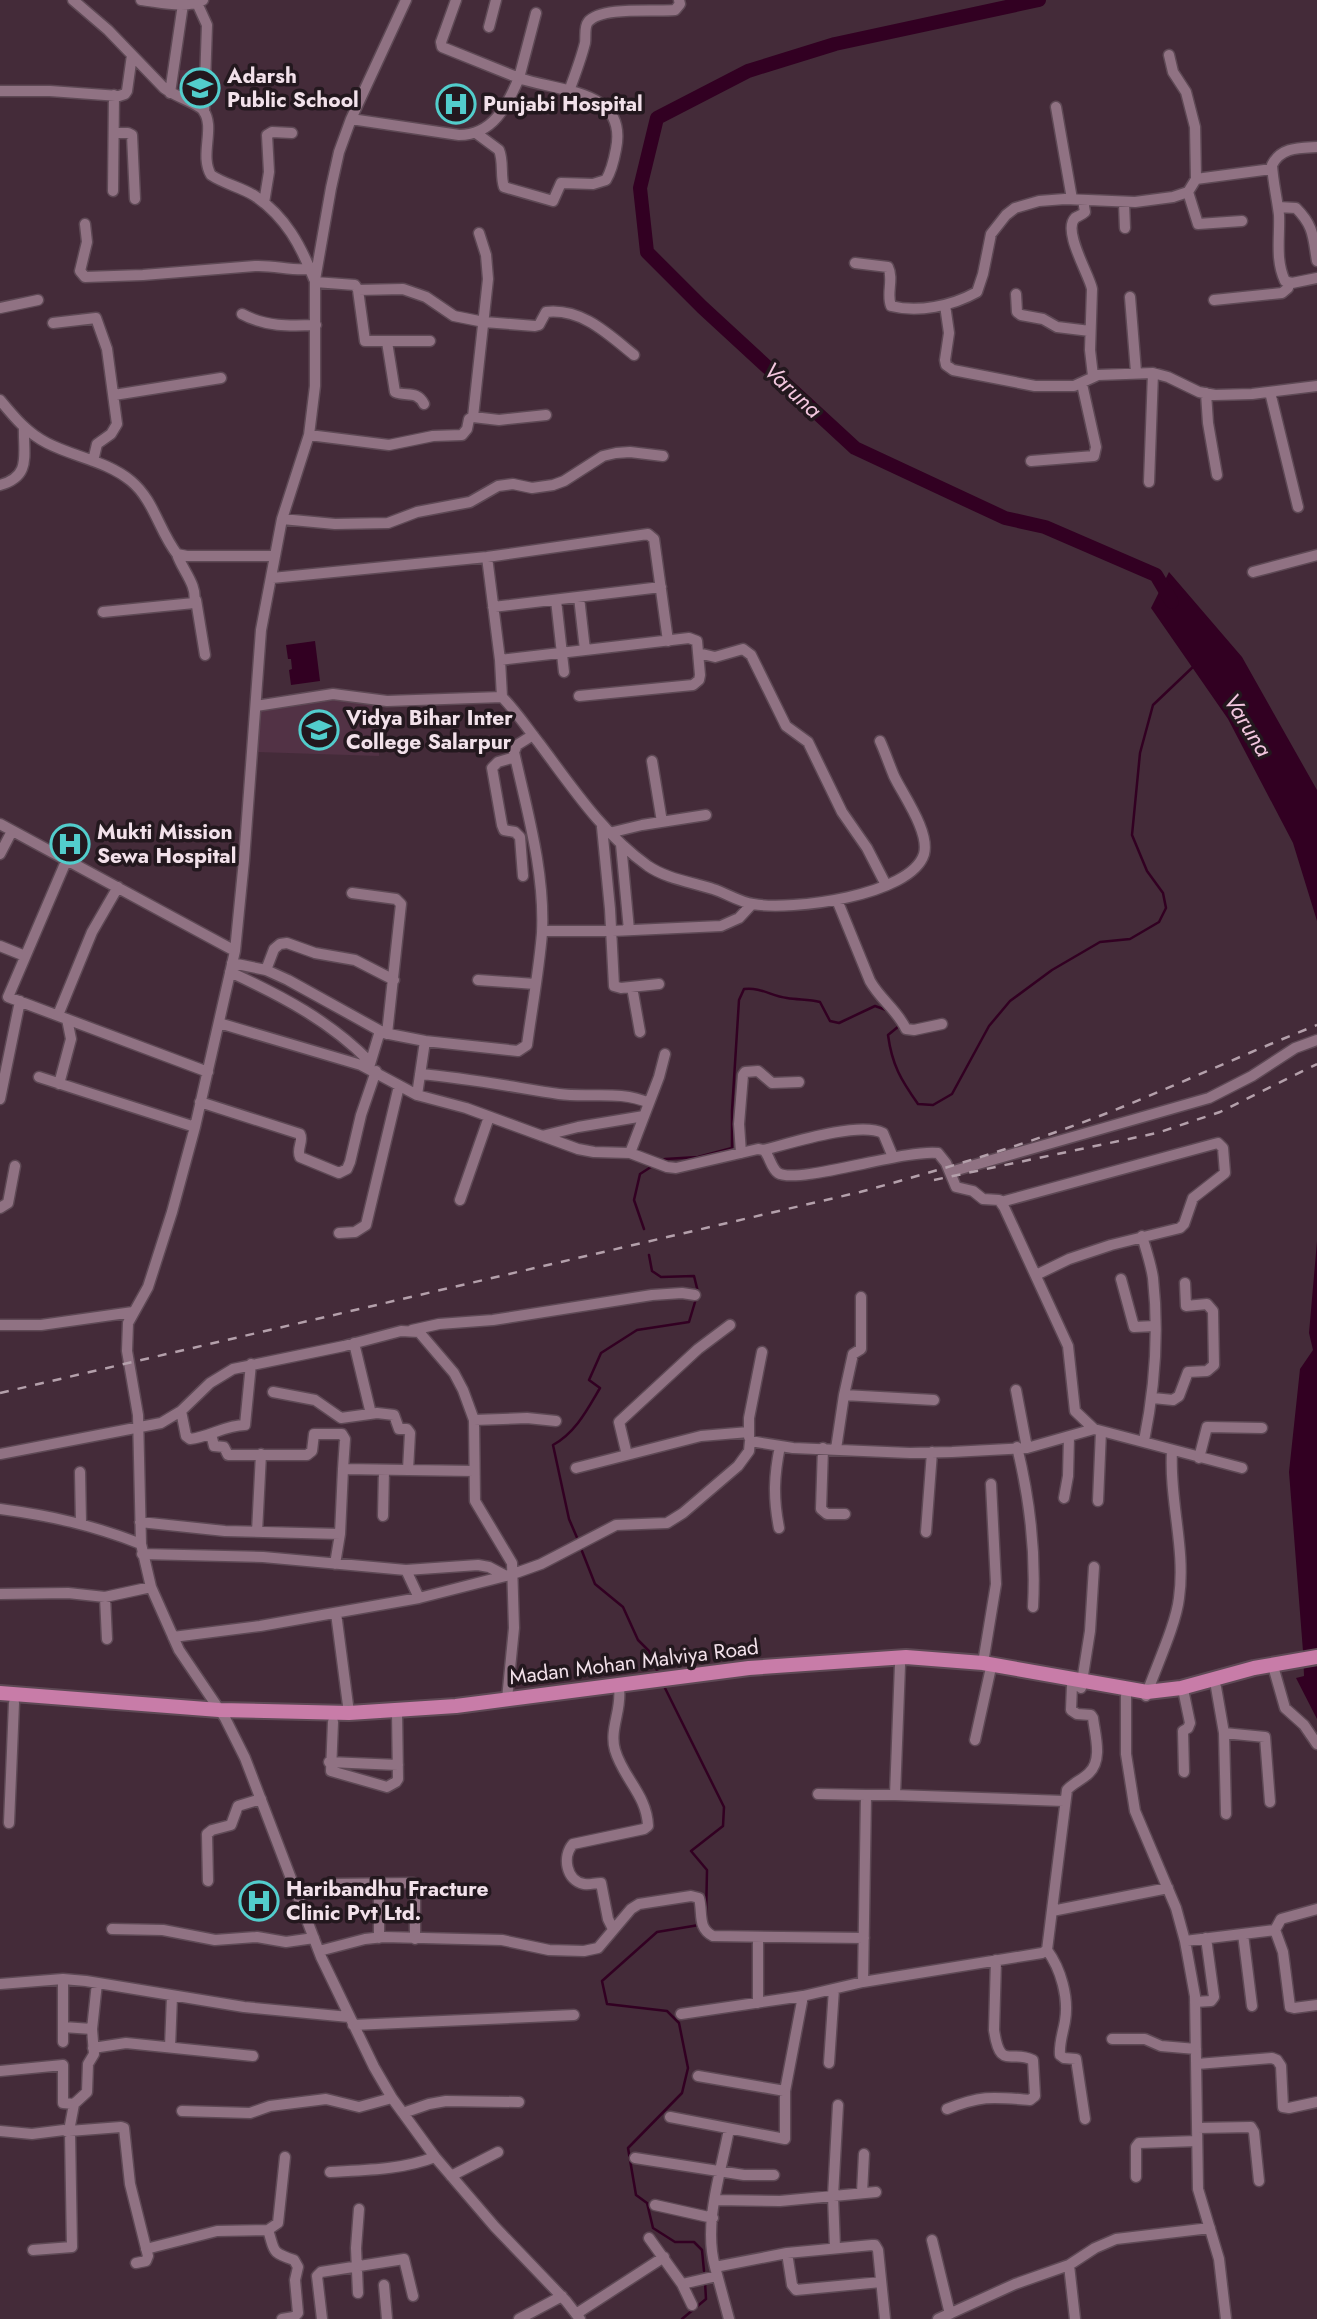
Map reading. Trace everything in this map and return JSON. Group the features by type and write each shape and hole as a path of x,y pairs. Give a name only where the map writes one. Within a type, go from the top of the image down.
{"highway":[{"name":"Madan Mohan Malviya Road","path":"0,1693 332,1722 800,1664 906,1657 986,1667 1146,1695 1254,1668 1317,1657"},
{"name":"Madan Mohan Malviya Road","path":"680,1678 900,1665 986,1667"},
{"name":"Madan Mohan Malviya Road","path":"1079,1684 1126,1696 1184,1694 1256,1674 1270,1667"},
{"name":"Madan Mohan Malviya Road","path":"222,1714 397,1714 506,1707 652,1682"},
{"path":"7,1702 222,1714"}],"street":[{"path":"73,0 108,30 170,93 204,112"},
{"path":"141,0 183,4 200,2 207,25 205,160 211,175 240,188 264,204 286,225 299,245 315,281"},
{"path":"406,0 351,118 339,152 331,188 315,281 315,386 309,436 282,519 261,629 244,860 232,962 195,1127 155,1268 128,1323 127,1351 138,1415 142,1549 151,1587 179,1650 222,1714 246,1758 319,1951 351,2021 392,2098 435,2157 495,2227 578,2316 664,2257"},
{"path":"456,0 441,42 442,47 519,78 589,96 601,102 618,125 619,137 606,180 601,183 561,183 553,201 504,187 499,150 477,133"},
{"path":"489,27 496,0"},
{"path":"569,91 583,51 587,22 620,10 675,10 679,0"},
{"path":"170,93 183,4"},
{"path":"351,118 459,135 477,133 487,128 502,112 519,78 536,13"},
{"path":"0,91 50,90 125,94 132,55"},
{"path":"855,263 888,267 891,273 891,306 945,305 976,292 984,274 992,234 1006,215 1015,208 1026,203 1078,200 1124,203 1173,197 1188,192 1196,178 1195,127 1186,92 1173,72 1169,55"},
{"path":"113,191 114,95"},
{"path":"1056,107 1078,200 1085,212 1075,218 1072,224 1077,257 1087,273 1092,289 1090,331 1093,376"},
{"path":"264,204 269,172 267,135 272,132 292,133"},
{"path":"114,134 132,135 135,200"},
{"path":"1289,283 1283,276 1278,248 1278,207 1272,169 1276,157 1284,151 1317,147"},
{"path":"1196,178 1272,169"},
{"path":"1188,192 1198,225 1242,221"},
{"path":"1124,203 1125,229"},
{"path":"1278,207 1296,208 1307,219 1312,230 1317,261"},
{"path":"85,224 87,242 80,271 85,277 271,265 294,271 310,269"},
{"path":"473,417 488,269 479,233"},
{"path":"1289,283 1317,278"},
{"path":"315,281 350,283 358,290 403,289 425,297 454,316 484,322 535,326 539,325 546,312 576,315 596,325 634,355"},
{"path":"1214,300 1282,293 1289,283"},
{"path":"358,290 363,338 369,342 430,341"},
{"path":"1016,294 1017,312 1021,315 1043,319 1057,327 1090,331"},
{"path":"1130,297 1136,372"},
{"path":"0,308 38,300"},
{"path":"945,305 948,333 945,360 949,369 1035,386 1082,384 1093,376 1153,373 1206,393 1230,396 1317,386"},
{"path":"242,313 277,326 316,325"},
{"path":"53,323 96,318 107,349 117,424 111,434 97,444 93,461"},
{"path":"387,342 395,391 416,394 424,404"},
{"path":"1149,482 1153,373"},
{"path":"114,395 221,378"},
{"path":"1031,461 1094,456 1096,447 1082,384"},
{"path":"1269,392 1298,507"},
{"path":"1206,393 1217,475"},
{"path":"0,400 24,427 48,444 119,472 133,483 159,520 193,586 205,655"},
{"path":"309,436 389,445 433,436 462,435 467,429 468,419 473,417 499,420 546,415"},
{"path":"0,485 17,478 22,472 24,427"},
{"path":"282,519 335,524 388,523 417,512 470,502 498,486 513,484 532,488 553,485 564,481 592,462 616,453 663,456"},
{"path":"272,578 488,557 648,534 654,539 668,641"},
{"path":"177,554 274,556"},
{"path":"1253,572 1317,555"},
{"path":"488,557 502,697 606,830 651,868 752,904 783,905 836,900 886,886 901,878 917,866 924,854 925,842 922,829 880,741"},
{"path":"494,607 661,587"},
{"path":"579,597 585,650"},
{"path":"103,612 190,605 196,600"},
{"path":"556,600 564,672"},
{"path":"500,660 695,639 700,676 693,685 579,695"},
{"path":"698,653 715,657 743,649 751,655 786,726 808,742 842,811 867,848 886,886"},
{"path":"256,706 333,694 387,701 502,697"},
{"path":"232,962 266,970 288,979 383,1032 425,1041 518,1051 524,1049 527,1045 542,931 539,873 515,748 533,735"},
{"path":"515,757 494,764 493,774 504,830 515,832 520,837 523,876"},
{"path":"652,761 662,822"},
{"path":"606,830 706,815"},
{"path":"0,824 118,887 327,1024 350,1042 372,1067 417,1095 594,1152 630,1153 667,1167 691,1165 829,1134 871,1129 883,1133 893,1157"},
{"path":"606,830 614,986 617,988 659,984"},
{"path":"0,854 12,831"},
{"path":"621,844 629,930"},
{"path":"67,859 25,956 4,996 208,1072"},
{"path":"59,1084 71,1039 63,1017 92,932 118,887"},
{"path":"201,1102 300,1134 300,1157 339,1173 347,1169 394,980 401,904 396,899 352,892"},
{"path":"836,900 870,981 876,992 901,1018 906,1029 942,1024"},
{"path":"542,931 721,926 739,918 752,904"},
{"path":"266,970 274,949 287,943 315,953 355,960 394,980"},
{"path":"0,946 25,956"},
{"path":"478,980 536,984"},
{"path":"632,987 640,1032"},
{"path":"0,1099 4,1056 13,1035 20,1001"},
{"path":"219,1023 372,1067"},
{"path":"0,1032 13,1035"},
{"path":"950,1172 1209,1098 1252,1076 1295,1048 1317,1040"},
{"path":"417,1095 425,1041"},
{"path":"630,1153 665,1054"},
{"path":"741,1153 739,1124 745,1072 758,1071 772,1083 799,1083"},
{"path":"420,1074 562,1094 625,1095 649,1103"},
{"path":"39,1077 195,1127"},
{"path":"339,1233 355,1232 366,1225 399,1086"},
{"path":"460,1200 489,1116"},
{"path":"542,1136 644,1116"},
{"path":"764,1150 779,1174 787,1176 893,1157 938,1153 943,1156 956,1187 973,1191 983,1199 1001,1202 1214,1144 1221,1145 1225,1172 1193,1198 1184,1224 1174,1231 1142,1236 1069,1259 1036,1275"},
{"path":"0,1208 8,1203 15,1166"},
{"path":"1001,1202 1068,1346 1075,1411 1097,1430 1098,1501"},
{"path":"1142,1236 1153,1276 1155,1326 1153,1398 1144,1441"},
{"path":"1121,1279 1134,1327 1155,1326"},
{"path":"1153,1398 1174,1400 1179,1396 1188,1372 1207,1371 1214,1365 1213,1311 1207,1304 1186,1306 1185,1283"},
{"path":"0,1454 161,1423 181,1411 220,1376 251,1364 299,1356 439,1324 493,1320 652,1295 695,1295"},
{"path":"836,1449 853,1354 861,1349 861,1297"},
{"path":"0,1325 41,1325 133,1312"},
{"path":"627,1455 619,1422 698,1349 730,1325"},
{"path":"411,1330 419,1332 454,1374 474,1420 475,1501 509,1556 514,1628 507,1699"},
{"path":"354,1343 371,1414"},
{"path":"173,1637 419,1598 510,1575 541,1564 616,1524 667,1523 683,1513 738,1466 748,1451 749,1418 762,1352"},
{"path":"181,1411 187,1438 211,1434 231,1425 246,1424 251,1364"},
{"path":"1016,1390 1034,1549 1032,1607"},
{"path":"273,1392 314,1400 341,1418 371,1414 394,1415 399,1429 409,1430 408,1470"},
{"path":"844,1395 934,1400"},
{"path":"474,1420 556,1420"},
{"path":"1199,1458 1207,1427 1262,1427"},
{"path":"576,1468 701,1436 749,1437 780,1446 932,1452 1022,1448 1097,1430 1242,1468"},
{"path":"211,1434 214,1446 225,1447 228,1455 309,1455 314,1434 342,1434 345,1439 344,1469 340,1534 335,1564"},
{"path":"1064,1499 1068,1476 1069,1437"},
{"path":"779,1528 773,1478 780,1446"},
{"path":"823,1448 821,1509 827,1514 845,1514"},
{"path":"1146,1695 1180,1598 1172,1451"},
{"path":"926,1532 932,1452"},
{"path":"257,1532 261,1454"},
{"path":"344,1469 474,1471"},
{"path":"383,1516 384,1470"},
{"path":"80,1472 81,1523"},
{"path":"975,1740 996,1584 997,1558 991,1484"},
{"path":"0,1509 81,1523 142,1549 406,1570 478,1565 510,1575"},
{"path":"140,1522 257,1532 340,1534"},
{"path":"1085,2119 1076,2059 1064,2059 1060,2055 1066,2002 1058,1970 1047,1950 1064,1801 1070,1786 1089,1774 1097,1759 1091,1714 1077,1714 1071,1710 1090,1631 1094,1567"},
{"path":"406,1570 419,1598"},
{"path":"0,1594 68,1593 105,1597 151,1587"},
{"path":"105,1597 107,1639"},
{"path":"336,1613 349,1713"},
{"path":"895,1795 900,1665"},
{"path":"1270,1667 1285,1708 1304,1725 1317,1744"},
{"path":"1216,1686 1224,1733 1226,1814"},
{"path":"613,1929 608,1919 601,1883 585,1885 573,1880 567,1862 568,1851 573,1844 648,1826 646,1807 615,1750 614,1731 620,1704 619,1689"},
{"path":"1184,1694 1190,1723 1183,1731 1184,1772"},
{"path":"1126,1696 1126,1754 1135,1811 1168,1888 1185,1941 1195,2002 1198,2189 1219,2259 1226,2319"},
{"path":"7,1702 12,1753 5,1783 9,1823"},
{"path":"332,1722 331,1771 387,1787 396,1782 397,1714"},
{"path":"1224,1733 1265,1737 1270,1802"},
{"path":"0,1753 12,1753"},
{"path":"330,1762 398,1765"},
{"path":"818,1794 1064,1801"},
{"path":"863,1982 866,1795"},
{"path":"208,1881 207,1834 232,1825 234,1812 239,1806 261,1799"},
{"path":"379,1882 379,1938"},
{"path":"331,1884 410,1882 414,1885 415,1939"},
{"path":"1052,1911 1168,1888"},
{"path":"319,1951 379,1938 502,1940 532,1948 576,1952 598,1948 639,1904 691,1896 696,1896 700,1902 702,1924 706,1932 713,1936 864,1938"},
{"path":"1317,1909 1281,1919 1275,1930 1283,1952 1290,2007 1317,2005"},
{"path":"112,1929 163,1930 215,1940 257,1937 286,1942 314,1938"},
{"path":"1185,1941 1275,1930"},
{"path":"1243,1934 1252,2006"},
{"path":"758,1937 758,2003"},
{"path":"1195,2002 1211,2001 1214,1997 1206,1938"},
{"path":"681,2014 803,1996 863,1982 1047,1950"},
{"path":"947,2109 987,2096 1030,2100 1035,2096 1033,2060 1000,2053 996,2041 996,1960"},
{"path":"0,1984 63,1979 351,2021 575,2015"},
{"path":"63,1979 63,2042"},
{"path":"33,2250 72,2247 69,2131 74,2104 87,2092 88,2064 94,2054 92,2029 96,2014 97,1983"},
{"path":"829,2063 834,1989"},
{"path":"170,2047 173,1996"},
{"path":"670,2117 785,2139 785,2091 803,1996"},
{"path":"63,2027 92,2029"},
{"path":"1112,2039 1145,2039 1161,2046 1196,2049"},
{"path":"93,2048 126,2043 253,2056"},
{"path":"1196,2064 1272,2058 1281,2066 1283,2107 1317,2102"},
{"path":"0,2071 63,2065 63,2102 74,2104"},
{"path":"698,2076 785,2091"},
{"path":"182,2111 250,2113 271,2106 326,2099 359,2106 392,2098"},
{"path":"403,2113 446,2101 519,2102"},
{"path":"835,2248 832,2196 838,2105"},
{"path":"0,2131 32,2134 121,2127 124,2129 130,2184 147,2259 136,2263"},
{"path":"1197,2128 1251,2127 1254,2132 1259,2180"},
{"path":"729,2319 710,2247 715,2200 730,2129"},
{"path":"1136,2177 1136,2147 1139,2143 1197,2141"},
{"path":"451,2176 498,2152"},
{"path":"862,2193 864,2154"},
{"path":"146,2249 218,2231 268,2230 278,2223 285,2157"},
{"path":"330,2172 396,2168 435,2157"},
{"path":"635,2158 744,2175 774,2175"},
{"path":"715,2200 780,2201 876,2192"},
{"path":"655,2205 713,2218"},
{"path":"358,2293 359,2209"},
{"path":"938,2319 1015,2284 1069,2265 1095,2248 1116,2239 1210,2228"},
{"path":"268,2230 273,2250 293,2260 298,2267 295,2280 298,2313 294,2317 282,2319"},
{"path":"649,2238 682,2284 692,2305"},
{"path":"932,2240 950,2314"},
{"path":"682,2284 787,2253 875,2245 878,2250 886,2319"},
{"path":"787,2253 792,2285 796,2290 881,2282"},
{"path":"322,2319 317,2274 404,2259 413,2296"},
{"path":"1069,2265 1074,2319"},
{"path":"384,2285 387,2319"},
{"path":"519,2319 562,2296"}],"shaded area":[{"name":"Adarsh Public School","path":"180,70 207,71 207,96 180,80"},
{"name":"Vidya Bihar Inter College Salarpur","path":"331,698 379,702 379,756 257,752 260,708"}],"water":[{"path":"1169,572 1242,657 1317,790 1317,921 1293,843 1228,719 1151,608"},
{"path":"315,641 320,681 291,685 291,659 288,659 286,645"},
{"path":"1317,1241 1317,1719 1296,1678 1304,1676 1289,1472 1300,1369 1313,1350 1309,1333"}],"waterway":[{"name":"Varuna","path":"1039,0 835,44 748,71 657,118 640,188 647,252 702,307 855,448 1005,518 1045,527 1156,575 1172,602"},
{"path":"899,1026 888,1035 898,1072 918,1104 933,1105 952,1094 989,1026 1010,1001 1052,970 1100,942 1130,939 1159,922 1166,908 1163,893 1147,871 1132,835 1140,753 1153,705 1195,665"},
{"path":"660,1162 665,1159 698,1157 732,1148 739,1000 744,989 820,1002 830,1021 839,1023 875,1006 889,1011"},
{"path":"644,1229 634,1200 640,1174 654,1165"},
{"path":"578,1540 569,1519 553,1445 575,1427 600,1388 589,1380 601,1353 637,1330 689,1322 698,1292 694,1276 661,1277 652,1271 649,1255"},
{"path":"580,1546 595,1584 623,1607 638,1640 649,1651 659,1675"},
{"path":"663,1684 724,1807 723,1826 691,1851 707,1870 706,1919"},
{"path":"699,1925 657,1932 602,1981 607,2004 667,2011 679,2023 688,2068 682,2093 628,2148 636,2195 647,2203 653,2228 675,2242 694,2242 702,2250 704,2271"},
{"path":"682,2319 706,2299 705,2282"}],"railway":[{"path":"0,1393 860,1192 1079,1124 1317,1025"},
{"path":"934,1180 1157,1133 1220,1112 1317,1064"}],"place":[{"name":"Adarsh Public School","path":"200,88"},
{"name":"Punjabi Hospital","path":"456,104"},
{"name":"Vidya Bihar Inter College Salarpur","path":"319,730"},
{"name":"Mukti Mission Sewa Hospital","path":"70,844"},
{"name":"Haribandhu Fracture Clinic Pvt Ltd.","path":"259,1901"}]}
